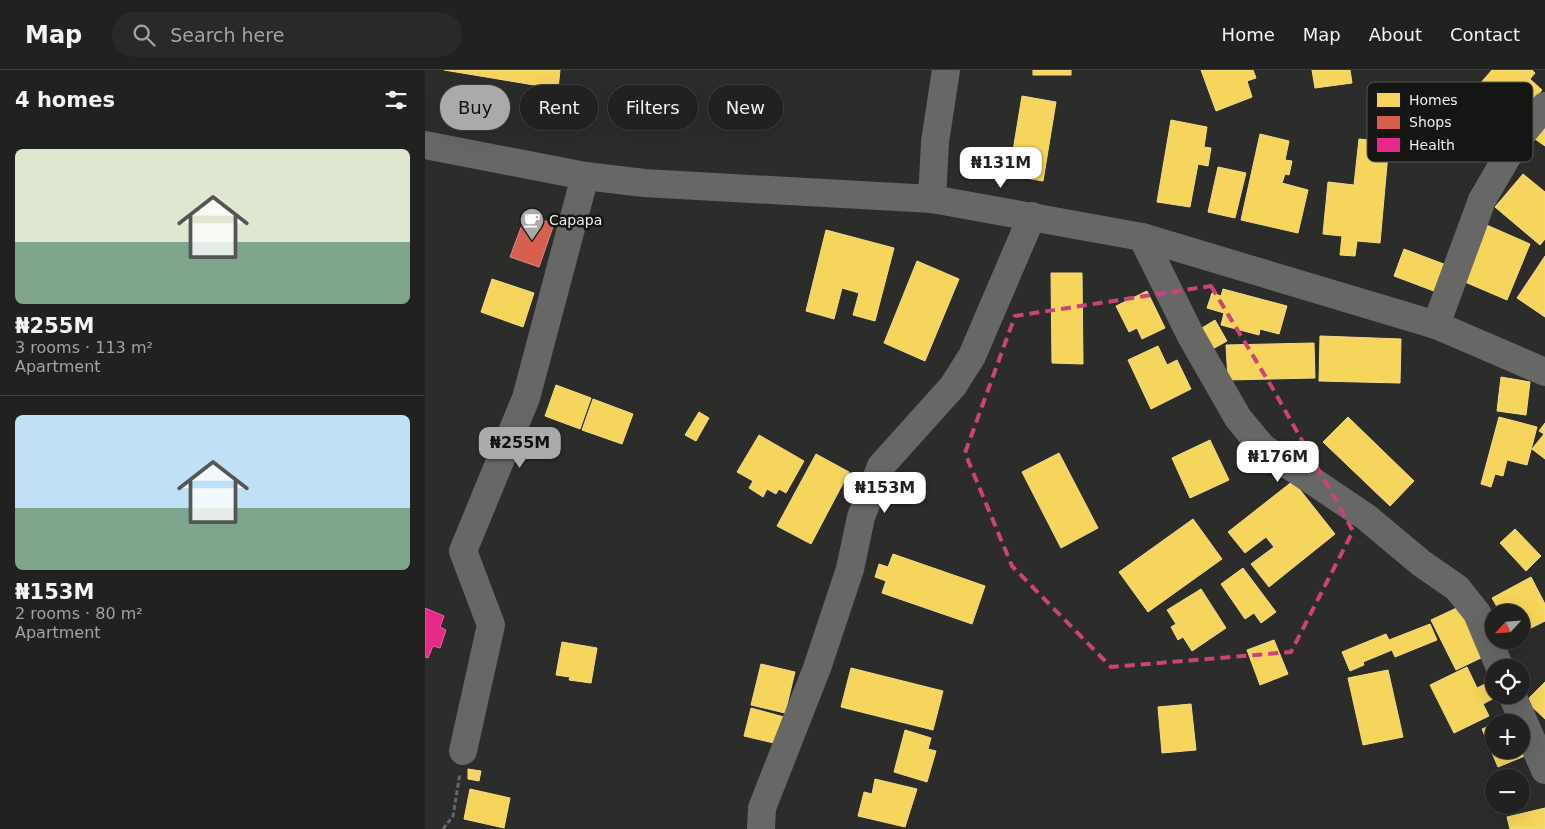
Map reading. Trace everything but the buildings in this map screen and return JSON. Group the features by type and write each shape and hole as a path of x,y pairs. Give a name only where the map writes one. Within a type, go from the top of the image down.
{"street":[{"path":"932,199 935,142 946,70"},
{"path":"1533,121 1545,106"},
{"path":"425,145 585,176 644,183 932,199 1143,237 1437,325 1545,372"},
{"path":"1437,325 1482,200 1504,162"},
{"path":"463,751 491,625 463,551 526,398 585,176"},
{"path":"761,829 762,808 817,668 850,569 861,517 881,466 941,400 972,356 1032,216"},
{"path":"1143,237 1191,336 1238,418 1262,447 1366,517 1421,563 1457,588 1477,612 1496,659"},
{"path":"1515,704 1545,770"}],"path":[{"path":"443,829 453,816 463,751"}],"highlighted area":[{"path":"1211,286 1273,389 1353,531 1291,652 1111,667 1012,566 965,453 1015,316"}],"place":[{"name":"Capapa","path":"532,241"}]}
